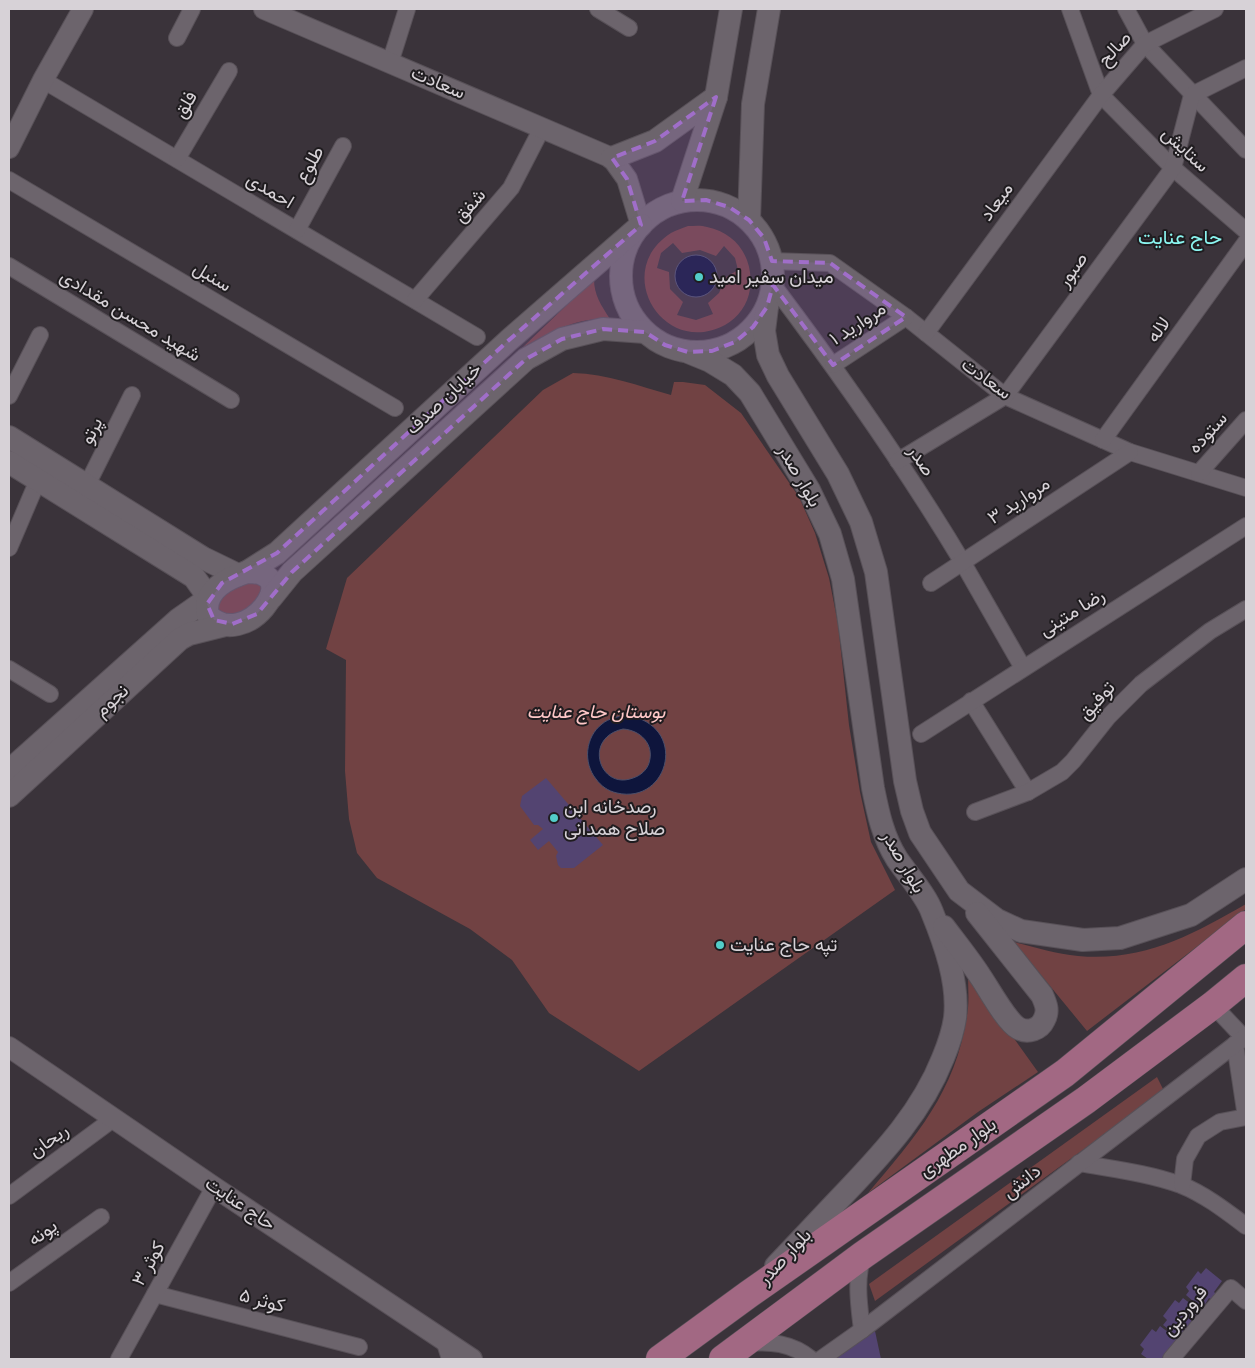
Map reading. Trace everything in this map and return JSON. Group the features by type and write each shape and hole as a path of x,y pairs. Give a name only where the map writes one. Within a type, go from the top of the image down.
{"highway":[{"name":"بلوار مطهری","path":"660,1359 749,1294 1066,1072 1246,925"},
{"name":"بلوار مطهری","path":"723,1359 863,1255 1086,1100 1246,978"}],"main road":[{"path":"682,201 716,97 731,9"},
{"path":"749,220 753,104 770,9"},
{"path":"612,158 655,141 716,97"},
{"path":"706,200 729,206 749,220 764,238 772,261 773,284 767,308 754,328 735,342 712,351 688,352 665,346 645,332 630,314 622,291 621,275 621,267 627,244 640,224 659,210 682,201 706,200"},
{"name":"خیابان صدف","path":"242,573 277,554 509,340 640,224"},
{"name":"بلوار صدر","path":"767,308 764,331 768,354 778,376 838,474 861,522 876,572 905,781 912,811 920,833 959,891 998,920 1021,931 1083,940 1120,938 1191,915 1246,879"},
{"name":"خیابان صدف","path":"271,598 292,572 526,359 562,339 603,329 645,332"},
{"name":"بلوار صدر","path":"688,352 710,361 733,375 750,393 809,490 830,534 843,579 879,820 886,839 896,857 932,910 946,951 954,986 955,1018 948,1045 934,1079 916,1110 889,1146 749,1294"},
{"path":"9,437 203,558 242,573 259,573 269,579 272,587 271,598 267,605 257,614 243,622 219,624 208,614 206,604 213,591 222,583 242,573"},
{"path":"9,462 194,577 209,598"},
{"name":"نجوم","path":"9,771 179,619 209,598"},
{"name":"نجوم","path":"9,796 180,639 189,634 225,625"},
{"path":"932,910 979,974 1011,1023 1020,1030 1033,1030 1041,1026 1047,1008 1042,995 959,891"}],"street":[{"path":"9,148 43,80 83,9"},
{"path":"177,38 192,9"},
{"name":"سعادت","path":"264,9 291,14 390,63 612,158"},
{"path":"390,63 407,9"},
{"path":"598,9 629,28"},
{"path":"1070,9 1101,94"},
{"path":"1126,9 1145,44 1246,150"},
{"name":"صالح","path":"1101,94 1145,44 1215,9"},
{"path":"1173,168 1192,95 1246,68"},
{"name":"فلق","path":"177,159 229,71"},
{"name":"احمدی","path":"43,80 477,337"},
{"name":"ستایش","path":"1101,94 1173,168 1246,231"},
{"name":"میعاد","path":"926,333 1101,94"},
{"name":"شفق","path":"415,300 511,188 542,128"},
{"name":"طلوع","path":"297,230 344,146"},
{"path":"612,158 627,179 640,224"},
{"name":"صبور","path":"1005,396 1173,168"},
{"name":"سنبل","path":"9,180 395,408"},
{"name":"لاله","path":"1103,440 1246,242"},
{"name":"سعادت","path":"772,261 830,263 906,317 1005,396 1130,452 1246,488"},
{"name":"شهید محسن مقدادی","path":"9,266 231,400"},
{"name":"صدر","path":"773,284 833,365 898,461 962,562 1022,668"},
{"name":"مروارید ۱","path":"833,365 906,317"},
{"path":"9,396 40,335"},
{"name":"پرتو","path":"87,485 132,395"},
{"path":"898,461 1005,396"},
{"name":"ستوده","path":"1199,473 1246,420"},
{"name":"مروارید ۳","path":"930,583 1130,452"},
{"path":"9,548 38,480"},
{"name":"رضا متینی","path":"920,734 1246,526"},
{"name":"توفیق","path":"975,812 1028,792 1062,772 1108,717 1141,684 1210,631 1246,609"},
{"path":"9,669 50,694"},
{"path":"971,701 1028,792"},
{"path":"1182,1185 1185,1159 1198,1136 1220,1122 1246,1117 1243,1039 1213,1005"},
{"name":"دانش","path":"821,1359 862,1330 1078,1163 1243,1039"},
{"name":"حاج عنایت","path":"9,1048 214,1188 472,1359"},
{"name":"ریحان","path":"9,1196 113,1119"},
{"path":"1078,1163 1145,1175 1182,1185 1219,1206 1246,1226"},
{"name":"کوثر ۳","path":"119,1359 214,1188"},
{"name":"پونه","path":"9,1283 101,1216"},
{"path":"862,1330 858,1282 863,1255"},
{"name":"فروردین","path":"1171,1359 1231,1288 1246,1301"},
{"name":"کوثر ۵","path":"155,1294 359,1347"},
{"path":"444,1340 450,1359"},
{"path":"746,1343 777,1343 797,1350 811,1359"}],"highlighted area":[{"path":"716,97 682,201 706,200 729,207 749,220 764,238 772,261 830,263 906,317 833,365 773,285 767,307 753,327 735,342 712,351 688,352 665,345 645,332 603,329 562,339 526,359 292,572 257,614 232,624 214,620 207,604 222,583 277,553 509,340 641,225 627,179 612,158 655,141"}],"green space":[{"path":"688,226 705,226 718,230 735,241 746,258 751,278 747,300 742,310 734,319 725,325 702,332 682,330 665,320 652,306 645,288 645,268 654,249 671,233","holes":["673,243 682,253 700,250 716,256 724,246 735,258 738,270 726,277 719,293 708,303 713,314 696,320 677,315 683,302 670,289 669,272 657,268 661,253"]},
{"path":"594,279 597,295 610,319 586,320 575,323 554,331 523,347"},
{"name":"بوستان حاج عنایت","path":"573,373 611,378 671,395 674,382 705,385 741,413 799,497 815,533 829,578 838,624 849,725 860,792 871,842 895,890 639,1071 549,1013 512,960 470,929 377,878 357,853 349,819 345,771 346,660 326,649 347,578 543,390"},
{"path":"242,581 264,585 259,603 231,616 218,611 216,599"},
{"path":"1246,904 1246,909 1087,1031 1014,942 1078,956 1102,957 1124,955 1166,944 1186,936"},
{"path":"968,974 1038,1072 978,1112 868,1193 919,1130 945,1087 963,1037 968,1008"},
{"path":"1157,1077 1164,1091 875,1301 869,1284"}],"shaded area":[{"path":"696,255 711,261 717,276 711,291 696,297 681,291 675,276 681,261"},
{"path":"626,715 646,722 659,733 665,747 665,762 660,776 649,787 635,794 617,793 602,786 592,773 588,758 589,743 596,729 608,720","holes":["623,729 629,730 645,739 650,750 650,756 648,766 643,772 633,778 621,780 612,777 605,771 600,762 599,752 603,742 610,734"]}],"building":[{"name":"رصدخانه ابن صلاح همدانی","path":"546,778 603,845 574,868 561,868 558,865 556,856 558,852 549,841 538,850 530,840 543,829 538,825 534,825 520,806 522,796"},
{"path":"1206,1268 1222,1281 1214,1292 1218,1296 1214,1301 1209,1298 1202,1309 1186,1295 1189,1291 1186,1287 1198,1271 1201,1274"},
{"path":"1183,1298 1199,1310 1191,1321 1195,1326 1191,1330 1186,1327 1180,1338 1163,1325 1167,1320 1163,1316 1175,1300 1179,1303"},
{"path":"1160,1326 1177,1339 1168,1350 1168,1359 1163,1356 1162,1359 1148,1359 1141,1354 1144,1349 1140,1345 1152,1329 1156,1332"},
{"path":"875,1331 881,1359 831,1359"}],"place":[{"name":"میدان سفیر امید","path":"699,277"},
{"name":"رصدخانه ابن صلاح همدانی","path":"554,818"},
{"name":"تپه حاج عنایت","path":"720,945"}],"district":[{"name":"حاج عنایت","path":"1180,238"}]}
